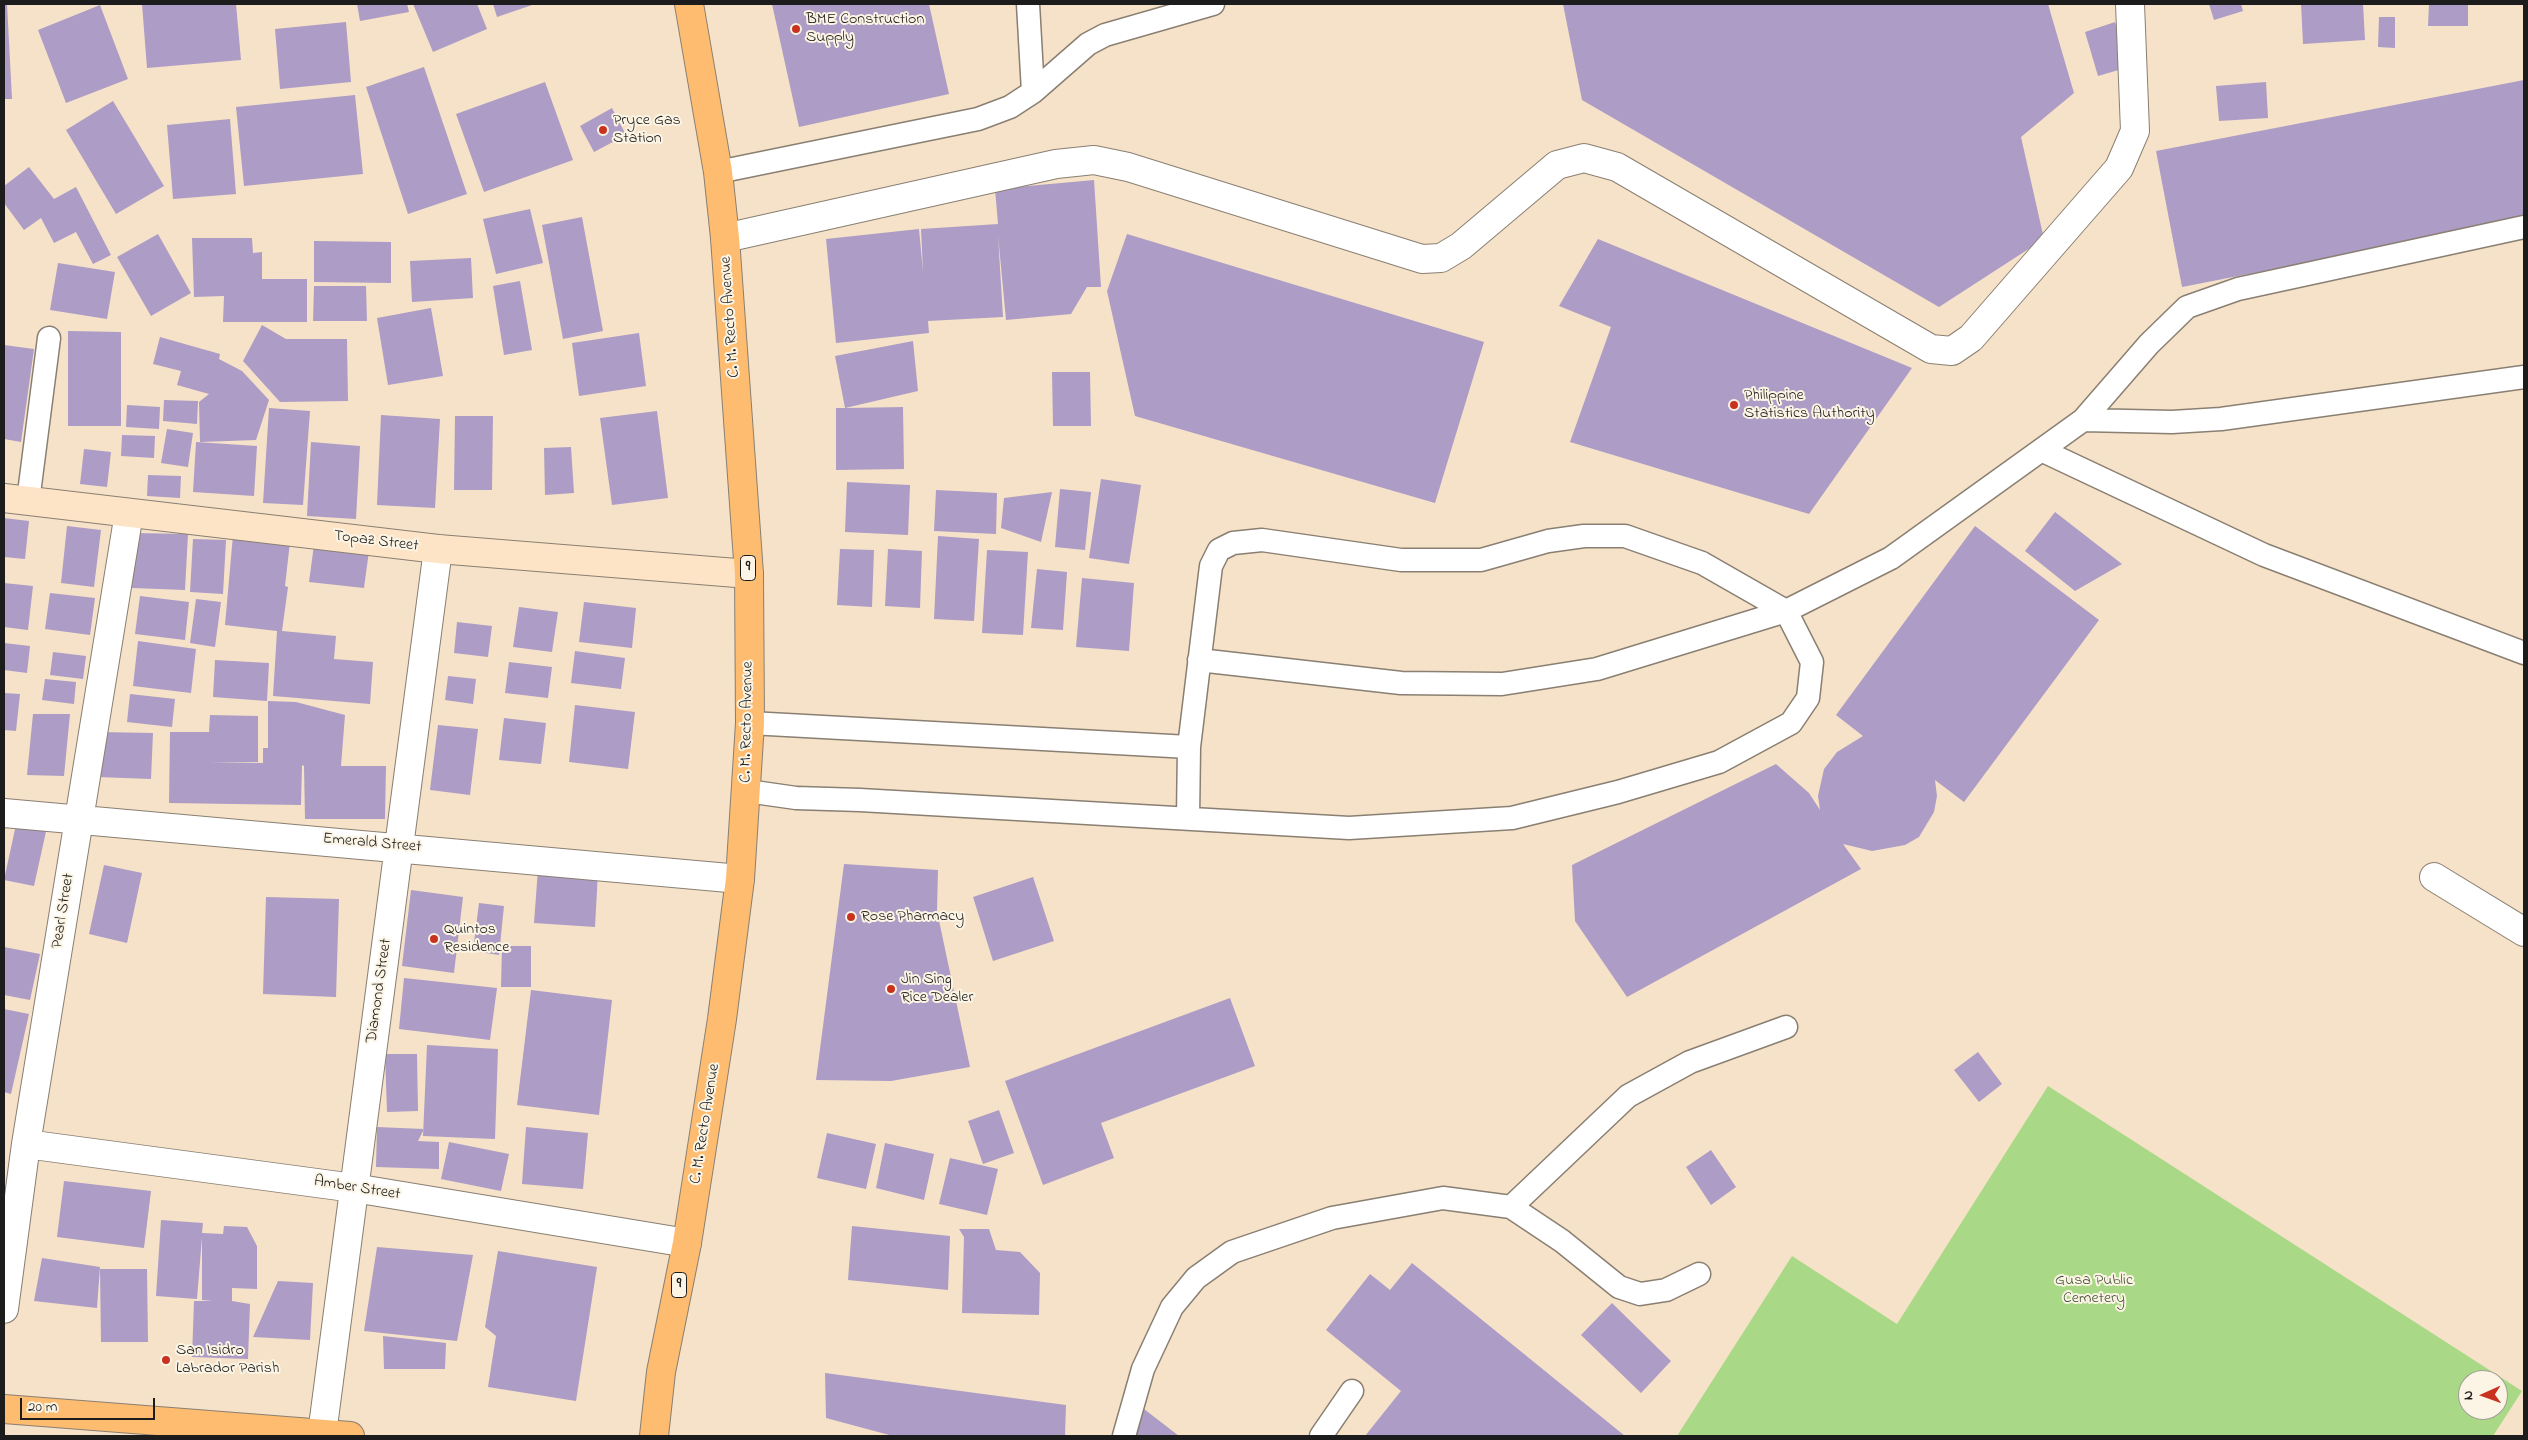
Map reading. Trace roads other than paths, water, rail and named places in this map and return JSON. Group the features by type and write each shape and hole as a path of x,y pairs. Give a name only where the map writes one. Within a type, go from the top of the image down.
{"main road":[{"name":"C. M. Recto Avenue","path":"654,1436 661,1372 687,1243 722,1019 740,879 750,723 749,574 725,238 718,172 689,4"},
{"path":"4,1409 350,1436"}],"street":[{"path":"725,238 1056,164 1094,160 1128,167 1422,259 1441,258 1461,246 1557,166 1584,158 1617,167 1931,349 1952,351 1972,338 2119,168 2135,131 2130,4"},
{"name":"Topaz Street","path":"16,500 438,549 749,574"},
{"name":"Pearl Street","path":"4,1309 26,1144 129,513"},
{"name":"Diamond Street","path":"322,1434 438,549"},
{"name":"Emerald Street","path":"4,813 740,879"},
{"path":"2434,877 2524,932"},
{"name":"Amber Street","path":"26,1144 354,1188 687,1243"}],"lane":[{"path":"1028,4 1033,92"},
{"path":"718,172 978,119 1010,107 1033,92 1088,44 1105,35 1213,4"},
{"path":"1199,660 1401,683 1502,684 1597,669 1786,611 1891,558 2083,420 2149,344 2187,307 2238,289 2524,227"},
{"path":"16,500 49,338"},
{"path":"2083,420 2172,422 2221,419 2524,377"},
{"path":"2041,450 2264,555 2524,654"},
{"path":"747,791 796,798 1349,828 1512,818 1618,792 1719,762 1791,723 1808,698 1812,662 1786,611 1702,563 1625,536 1584,536 1548,541 1481,560 1401,560 1262,540 1233,543 1219,550 1211,566 1189,748 1188,818"},
{"path":"750,723 1189,748"},
{"path":"1511,1207 1628,1096 1690,1062 1786,1027"},
{"path":"1124,1436 1143,1369 1172,1307 1196,1278 1232,1252 1332,1218 1443,1198 1511,1207 1562,1241 1619,1287 1640,1294 1666,1290 1699,1274"},
{"path":"1320,1436 1352,1392"}],"place":[{"name":"BME Construction Supply","path":"796,29"},
{"name":"Pryce Gas Station","path":"603,130"},
{"name":"Philippine Statistics Authority","path":"1734,405"},
{"name":"Rose Pharmacy","path":"851,917"},
{"name":"Quintos Residence","path":"434,939"},
{"name":"Jin Sing Rice Dealer","path":"891,989"},
{"name":"San Isidro Labrador Parish","path":"166,1360"}],"park label":[{"name":"Gusa Public Cemetery","path":"2094,1290"}]}
